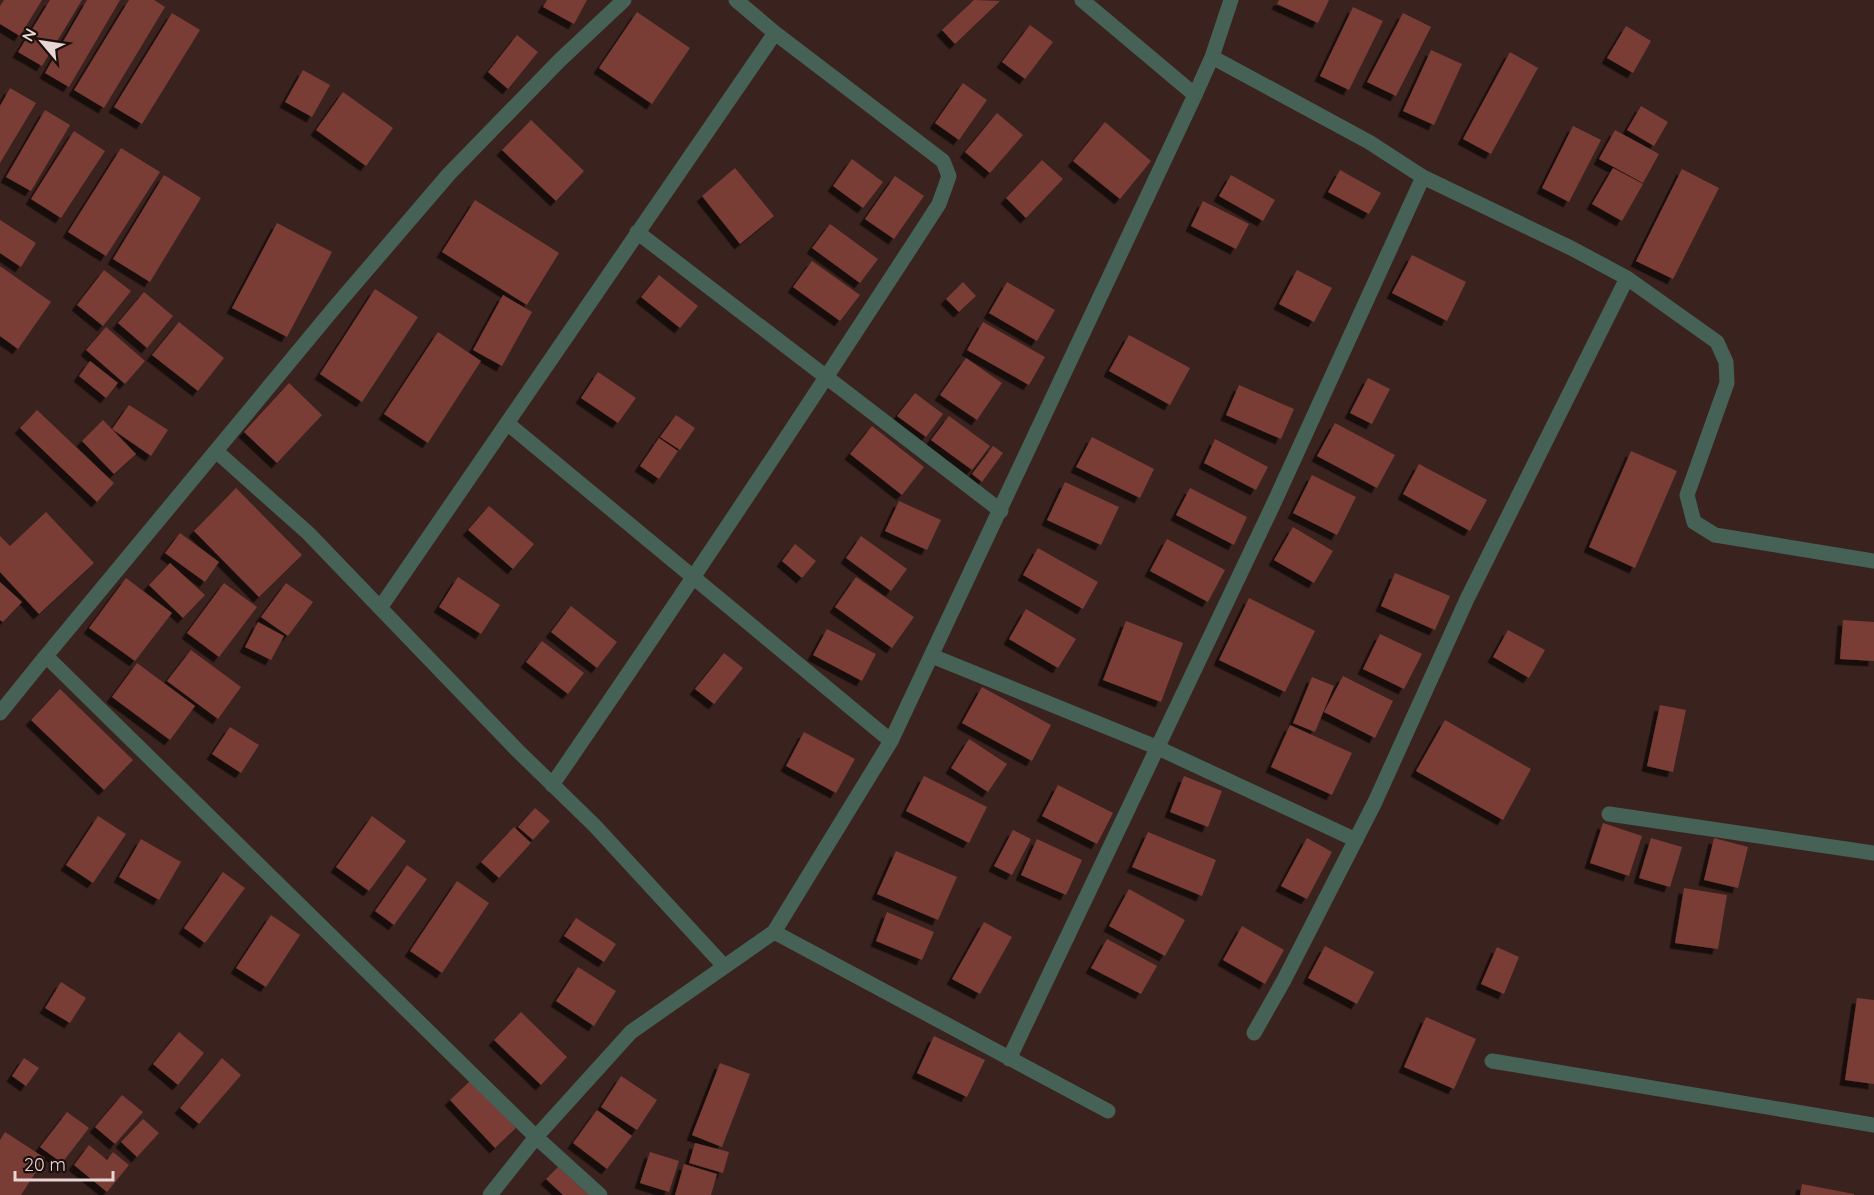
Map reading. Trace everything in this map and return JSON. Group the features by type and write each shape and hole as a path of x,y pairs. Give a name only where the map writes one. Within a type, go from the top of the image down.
{"street":[{"path":"0,713 335,307 449,174 560,60 624,0"},
{"path":"552,785 827,378 939,204 949,176 943,161 775,33 736,0"},
{"path":"1082,0 1195,94"},
{"path":"490,1195 536,1137 631,1032 774,932 891,741 1001,511 1212,57 1231,0"},
{"path":"380,608 775,33"},
{"path":"1212,57 1368,142 1423,177 1571,248 1627,278 1717,342 1726,362 1727,383 1687,495 1694,522 1714,535 1874,561"},
{"path":"1009,1059 1273,505 1423,177"},
{"path":"637,232 1001,511"},
{"path":"1254,1033 1356,840 1467,599 1627,278"},
{"path":"507,423 891,741"},
{"path":"216,451 308,533 552,785 595,826 724,966"},
{"path":"46,656 536,1137 600,1195"},
{"path":"932,656 1156,747 1356,840"},
{"path":"1609,814 1874,854"},
{"path":"774,932 1108,1111"},
{"path":"1492,1061 1874,1125"}],"building":[{"path":"4,0 42,0 20,36 0,24 0,6"},
{"path":"50,0 82,0 42,66 18,52"},
{"path":"87,0 120,0 69,87 45,73"},
{"path":"129,0 154,0 165,7 104,108 74,90"},
{"path":"547,0 587,0 574,24 543,7"},
{"path":"974,0 1000,1 955,44 942,30"},
{"path":"1279,0 1329,0 1318,23 1277,4"},
{"path":"1353,7 1383,21 1349,90 1320,76"},
{"path":"637,12 690,48 652,104 599,68"},
{"path":"172,13 200,30 142,124 114,107"},
{"path":"1403,13 1431,27 1396,96 1367,82"},
{"path":"1030,25 1053,42 1025,79 1002,62"},
{"path":"1626,26 1651,41 1633,73 1607,58"},
{"path":"517,35 538,52 508,89 488,72"},
{"path":"1431,50 1462,64 1434,125 1403,111"},
{"path":"1510,52 1538,68 1491,154 1463,139"},
{"path":"303,70 330,85 312,117 285,102"},
{"path":"963,83 987,100 959,140 935,123"},
{"path":"10,88 36,103 0,163 0,106"},
{"path":"343,92 393,128 366,166 316,130"},
{"path":"1641,106 1668,122 1654,146 1627,130"},
{"path":"45,110 70,125 31,191 6,177"},
{"path":"997,113 1023,135 990,173 965,152"},
{"path":"531,120 584,171 556,201 502,150"},
{"path":"1105,122 1151,161 1120,199 1073,161"},
{"path":"1573,126 1601,140 1569,202 1542,188"},
{"path":"1615,130 1659,154 1643,183 1599,159"},
{"path":"74,131 105,151 61,218 31,199"},
{"path":"121,148 160,172 106,256 68,232"},
{"path":"852,159 883,182 863,208 833,186"},
{"path":"1042,160 1063,179 1026,218 1006,198"},
{"path":"735,168 774,216 740,244 702,196"},
{"path":"1613,168 1643,184 1622,221 1592,204"},
{"path":"1682,169 1719,188 1673,279 1636,261"},
{"path":"1340,170 1381,193 1369,214 1328,192"},
{"path":"164,175 201,198 150,282 113,259"},
{"path":"1231,175 1275,200 1263,221 1219,196"},
{"path":"895,176 924,196 894,239 865,219"},
{"path":"475,200 559,253 527,305 442,252"},
{"path":"1203,201 1249,224 1236,249 1191,226"},
{"path":"0,220 36,243 21,267 0,253"},
{"path":"277,223 332,252 287,337 232,308"},
{"path":"830,224 878,259 860,283 812,248"},
{"path":"1412,255 1466,282 1447,321 1392,293"},
{"path":"812,261 860,295 840,321 793,287"},
{"path":"0,266 51,302 18,349 0,336"},
{"path":"104,270 131,291 103,326 77,305"},
{"path":"1297,270 1332,288 1314,322 1279,304"},
{"path":"659,275 698,306 680,328 641,297"},
{"path":"963,282 976,296 959,312 946,299"},
{"path":"1007,282 1055,310 1037,341 989,313"},
{"path":"375,289 418,317 362,402 320,374"},
{"path":"144,292 173,316 147,348 118,323"},
{"path":"503,295 532,312 502,366 473,350"},
{"path":"179,322 224,358 198,391 152,355"},
{"path":"983,322 1045,357 1029,385 967,350"},
{"path":"106,327 145,361 125,384 86,350"},
{"path":"438,332 481,361 428,443 384,414"},
{"path":"1129,335 1190,368 1170,405 1109,371"},
{"path":"966,358 1002,383 977,420 940,395"},
{"path":"90,361 118,383 106,398 79,376"},
{"path":"598,372 636,398 618,423 581,398"},
{"path":"1368,378 1390,389 1372,424 1350,413"},
{"path":"289,383 322,415 277,463 244,432"},
{"path":"1239,385 1294,409 1281,439 1226,415"},
{"path":"915,393 943,414 926,437 897,416"},
{"path":"129,405 168,430 151,456 112,429"},
{"path":"37,410 114,483 97,502 20,428"},
{"path":"676,415 695,428 680,450 660,437"},
{"path":"949,416 990,446 972,470 931,440"},
{"path":"103,420 136,454 114,474 82,441"},
{"path":"1335,423 1395,455 1377,488 1317,456"},
{"path":"872,426 924,467 902,495 850,454"},
{"path":"1092,437 1154,469 1140,498 1076,467"},
{"path":"659,438 678,451 659,479 640,466"},
{"path":"1215,439 1268,467 1256,490 1204,463"},
{"path":"993,446 1003,453 982,482 972,474"},
{"path":"1631,451 1677,471 1635,568 1589,547"},
{"path":"1419,464 1487,500 1470,531 1403,494"},
{"path":"1312,475 1356,497 1337,535 1293,513"},
{"path":"1065,482 1119,507 1101,545 1047,520"},
{"path":"236,488 302,555 259,597 194,531"},
{"path":"1190,488 1247,517 1234,545 1176,515"},
{"path":"899,501 941,520 927,550 885,531"},
{"path":"489,506 534,544 513,569 468,530"},
{"path":"46,512 94,563 39,614 0,572 0,536 10,546"},
{"path":"1293,527 1333,551 1314,583 1274,560"},
{"path":"180,533 219,562 205,582 165,553"},
{"path":"861,536 907,569 891,591 846,558"},
{"path":"1167,539 1225,570 1208,602 1150,571"},
{"path":"795,544 816,561 802,578 782,561"},
{"path":"1038,548 1098,582 1083,609 1023,575"},
{"path":"170,563 205,595 183,618 149,585"},
{"path":"1395,573 1450,596 1435,630 1381,606"},
{"path":"458,577 500,605 481,634 439,607"},
{"path":"856,577 914,617 892,648 835,607"},
{"path":"126,578 172,613 135,661 89,628"},
{"path":"0,582 22,602 3,622 0,620"},
{"path":"224,583 257,607 219,657 187,633"},
{"path":"286,583 313,602 288,636 261,617"},
{"path":"1249,598 1315,631 1285,692 1219,660"},
{"path":"571,606 617,642 597,668 551,632"},
{"path":"1026,609 1076,639 1058,668 1009,639"},
{"path":"1843,620 1874,622 1874,661 1840,659"},
{"path":"1126,621 1183,643 1161,702 1103,680"},
{"path":"258,622 284,636 271,660 245,647"},
{"path":"827,629 876,654 862,681 813,655"},
{"path":"1508,630 1545,650 1529,678 1493,657"},
{"path":"1380,634 1422,654 1404,689 1363,669"},
{"path":"542,641 584,673 568,694 526,662"},
{"path":"191,650 241,687 218,719 167,681"},
{"path":"724,653 743,668 714,704 695,689"},
{"path":"137,663 195,706 170,740 112,697"},
{"path":"1343,676 1393,701 1375,738 1324,712"},
{"path":"1312,677 1334,686 1315,732 1293,723"},
{"path":"982,687 1051,725 1032,761 962,723"},
{"path":"60,689 133,760 104,790 31,720"},
{"path":"1660,705 1686,710 1673,772 1647,766"},
{"path":"1445,720 1531,769 1503,820 1416,771"},
{"path":"1290,725 1352,753 1332,795 1271,767"},
{"path":"230,727 259,745 241,773 212,754"},
{"path":"804,732 855,759 836,793 786,766"},
{"path":"969,739 1007,764 988,792 951,768"},
{"path":"924,776 987,807 969,843 906,811"},
{"path":"1184,776 1222,791 1208,827 1170,812"},
{"path":"1058,785 1113,813 1097,844 1042,816"},
{"path":"535,808 550,821 533,840 518,827"},
{"path":"98,816 126,834 93,883 66,865"},
{"path":"372,816 406,841 369,891 336,867"},
{"path":"1603,823 1642,836 1629,876 1590,863"},
{"path":"514,827 531,843 499,878 481,862"},
{"path":"1013,830 1031,839 1012,875 994,866"},
{"path":"1148,832 1216,860 1202,896 1132,867"},
{"path":"1307,838 1332,852 1307,899 1281,886"},
{"path":"1651,838 1682,847 1670,887 1639,878"},
{"path":"1714,838 1748,847 1738,888 1704,880"},
{"path":"141,839 181,862 159,900 119,877"},
{"path":"1037,839 1082,860 1066,895 1021,875"},
{"path":"896,851 957,877 938,920 877,894"},
{"path":"407,865 427,879 394,925 375,911"},
{"path":"223,872 245,888 205,943 184,928"},
{"path":"457,881 489,903 442,973 410,951"},
{"path":"1684,888 1727,895 1718,949 1675,943"},
{"path":"1129,889 1185,920 1165,956 1109,926"},
{"path":"887,912 934,932 922,960 876,941"},
{"path":"271,915 300,935 266,987 236,968"},
{"path":"576,918 616,944 604,962 564,936"},
{"path":"984,922 1012,937 980,994 952,979"},
{"path":"1242,926 1284,950 1265,984 1223,960"},
{"path":"1107,939 1157,966 1141,994 1091,968"},
{"path":"1325,946 1374,972 1357,1004 1308,978"},
{"path":"1497,947 1519,957 1504,994 1481,984"},
{"path":"578,967 616,991 594,1026 556,1001"},
{"path":"61,982 86,998 70,1023 45,1008"},
{"path":"1857,998 1874,1000 1874,1084 1845,1080"},
{"path":"521,1012 567,1057 541,1085 494,1040"},
{"path":"1426,1017 1476,1039 1454,1089 1404,1067"},
{"path":"179,1032 204,1053 178,1085 153,1064"},
{"path":"934,1036 985,1060 967,1097 917,1073"},
{"path":"24,1058 39,1068 26,1086 12,1076"},
{"path":"222,1058 241,1075 199,1124 180,1108"},
{"path":"720,1063 750,1074 722,1147 692,1135"},
{"path":"621,1076 657,1100 637,1130 601,1107"},
{"path":"471,1080 516,1128 495,1148 450,1100"},
{"path":"122,1095 143,1112 115,1144 95,1127"},
{"path":"597,1110 632,1136 607,1169 573,1143"},
{"path":"67,1112 89,1128 62,1163 40,1147"},
{"path":"143,1119 159,1133 137,1157 121,1142"},
{"path":"5,1132 45,1158 21,1195 0,1195 0,1140"},
{"path":"695,1143 729,1152 723,1173 689,1163"},
{"path":"89,1145 107,1160 113,1152 129,1165 107,1192 74,1165"},
{"path":"650,1152 679,1161 669,1192 640,1183"},
{"path":"684,1164 717,1174 711,1195 675,1195"},
{"path":"558,1167 589,1195 563,1195 546,1179"},
{"path":"1802,1184 1854,1194 1854,1195 1800,1195"}]}
